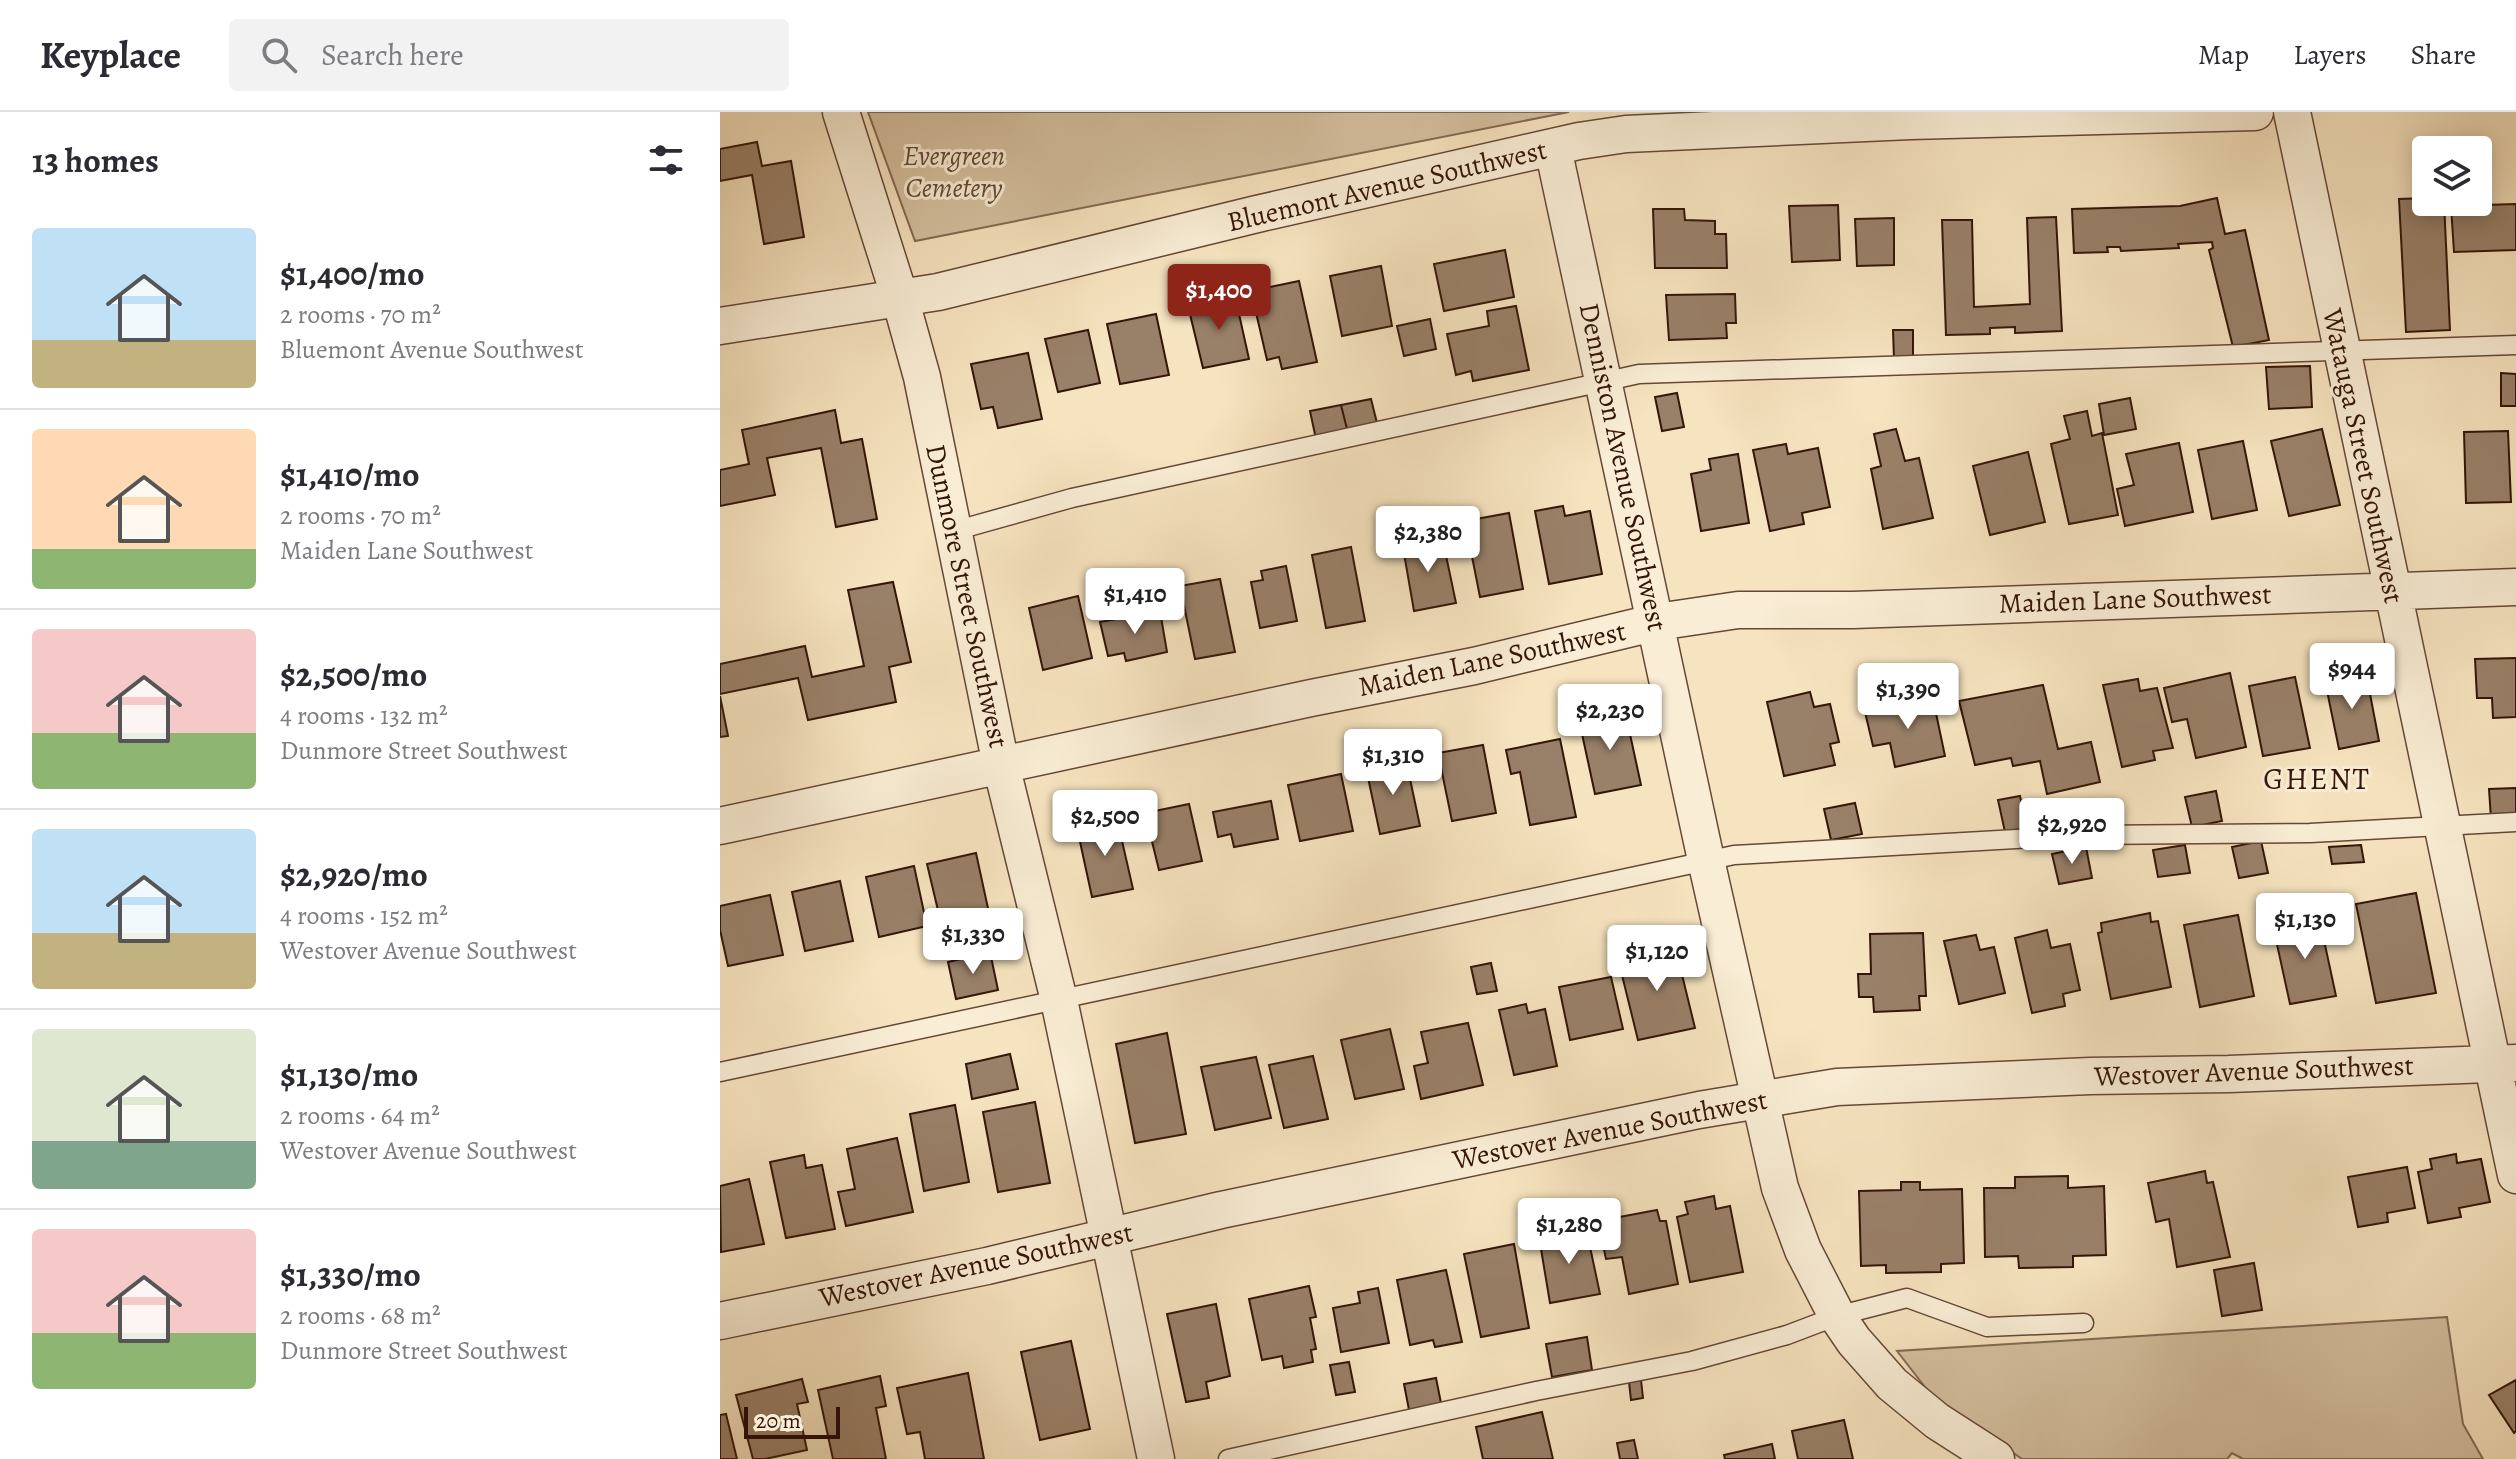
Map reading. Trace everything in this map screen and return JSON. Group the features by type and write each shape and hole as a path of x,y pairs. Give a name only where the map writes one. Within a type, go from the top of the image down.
{"street":[{"name":"Dunmore Street Southwest","path":"841,112 922,377 1001,765 1059,1000 1156,1459"},
{"name":"Bluemont Avenue Southwest","path":"720,326 953,288 1257,214 1626,134 1910,121 2255,112"},
{"name":"Watauga Street Southwest","path":"2292,112 2442,826 2504,1064 2516,1175"},
{"name":"Denniston Avenue Southwest","path":"1553,148 1780,1188 1803,1250 1837,1316 1854,1341 1892,1384 1937,1421 1996,1459"},
{"name":"Maiden Lane Southwest","path":"720,826 1311,698 1474,666 1657,622 1738,610 1853,610 2516,587"},
{"name":"Westover Avenue Southwest","path":"720,1321 987,1266 1252,1204 1759,1099 1853,1086 2504,1064"}],"lane":[{"path":"954,531 1072,498 1639,374 2516,345"},
{"path":"720,1072 1706,860 1749,854 2087,835 2310,833 2516,822"},
{"path":"1228,1459 1536,1391 1692,1361 1787,1335 1837,1316 1907,1298 1987,1327 2084,1323"}],"green space":[{"name":"Evergreen Cemetery","path":"868,112 1569,112 915,241"},
{"path":"2447,1317 2463,1424 2483,1459 2243,1459 2232,1453 2227,1459 2022,1459 1932,1396 1897,1351"}],"building":[{"path":"757,142 762,166 791,161 804,237 764,244 752,175 720,181 720,149"},
{"path":"2217,198 2225,234 2245,230 2269,340 2233,347 2209,250 2213,248 2212,242 2178,244 2179,248 2121,251 2120,247 2107,247 2108,252 2074,253 2072,209 2180,206"},
{"path":"2399,199 2412,199 2412,216 2445,216 2450,330 2406,332"},
{"path":"2516,204 2516,250 2454,252 2452,216 2492,216 2492,205"},
{"path":"1838,205 1840,260 1792,262 1789,206"},
{"path":"1653,209 1684,209 1685,220 1715,221 1715,234 1726,234 1727,268 1655,268"},
{"path":"2056,217 2062,331 2015,333 2015,327 1990,328 1990,334 1946,335 1942,220 1972,220 1974,307 2030,304 2027,218"},
{"path":"1894,218 1894,265 1857,266 1855,219"},
{"path":"1505,250 1514,297 1444,311 1434,264"},
{"path":"1381,266 1392,326 1342,336 1330,276"},
{"path":"1299,281 1317,362 1282,369 1279,357 1267,360 1251,291"},
{"path":"1735,294 1736,323 1726,323 1727,338 1669,340 1666,295"},
{"path":"1235,296 1249,359 1203,368 1188,306"},
{"path":"1516,306 1529,370 1473,381 1471,371 1456,375 1447,334 1489,326 1487,311"},
{"path":"1156,314 1169,375 1120,384 1107,324"},
{"path":"1430,319 1436,349 1404,356 1397,326"},
{"path":"1088,330 1100,383 1058,392 1045,339"},
{"path":"1893,330 1913,330 1913,358 1894,359"},
{"path":"1028,353 1042,419 998,428 993,407 981,409 971,364"},
{"path":"2310,366 2312,407 2269,409 2266,367"},
{"path":"2501,373 2516,374 2516,406 2501,406"},
{"path":"1677,393 1684,427 1662,431 1655,397"},
{"path":"2130,398 2136,429 2104,435 2099,404"},
{"path":"1371,399 1378,427 1348,433 1341,405"},
{"path":"1341,405 1348,433 1316,439 1310,411"},
{"path":"835,410 841,443 862,439 877,519 836,527 821,448 767,458 775,495 720,506 720,470 749,464 742,430"},
{"path":"2087,411 2092,436 2102,433 2118,515 2069,524 2051,444 2070,439 2064,416"},
{"path":"1896,429 1905,461 1919,458 1933,518 1883,529 1871,469 1881,466 1874,434"},
{"path":"2322,429 2340,505 2289,516 2271,441"},
{"path":"2508,431 2511,502 2466,503 2464,432"},
{"path":"2243,441 2257,510 2212,519 2198,450"},
{"path":"2179,443 2193,512 2125,526 2117,489 2134,485 2126,454"},
{"path":"1786,444 1788,454 1818,448 1830,507 1802,513 1804,524 1770,531 1753,450"},
{"path":"2028,452 2045,522 1990,535 1973,466"},
{"path":"1738,454 1749,523 1701,531 1691,474 1711,470 1709,459"},
{"path":"1563,506 1565,516 1590,511 1602,574 1549,584 1535,511"},
{"path":"1509,513 1523,589 1480,597 1465,521"},
{"path":"1432,536 1434,548 1444,546 1456,603 1414,611 1402,542"},
{"path":"1351,547 1365,621 1326,628 1312,555"},
{"path":"1286,566 1297,621 1260,628 1251,582 1263,580 1261,571"},
{"path":"1220,579 1235,652 1195,659 1180,586"},
{"path":"893,582 911,662 889,667 896,702 808,720 798,678 720,694 720,664 805,646 812,677 864,666 848,590"},
{"path":"1078,596 1092,658 1043,670 1029,608"},
{"path":"1160,611 1167,652 1126,661 1124,653 1108,656 1100,622"},
{"path":"2516,658 2516,717 2493,718 2492,698 2477,698 2475,659"},
{"path":"2230,673 2246,747 2196,758 2187,719 2172,722 2164,688"},
{"path":"2366,673 2379,741 2339,749 2325,681"},
{"path":"2295,677 2310,748 2263,756 2249,686"},
{"path":"2138,679 2140,691 2157,688 2173,748 2153,751 2155,760 2122,767 2103,685"},
{"path":"2043,685 2058,749 2091,742 2100,782 2047,794 2040,761 2013,766 2011,758 1975,765 1959,701"},
{"path":"1810,692 1814,707 1830,704 1839,742 1830,744 1835,765 1784,776 1767,702"},
{"path":"1912,694 1914,702 1933,699 1945,756 1895,767 1890,743 1873,746 1865,712 1900,705 1899,697"},
{"path":"720,696 728,736 720,737"},
{"path":"1625,711 1641,785 1595,794 1579,720"},
{"path":"1560,739 1576,817 1530,825 1520,772 1511,774 1506,750"},
{"path":"1483,745 1496,813 1452,821 1438,753"},
{"path":"1406,760 1420,826 1380,834 1366,768"},
{"path":"1341,774 1353,831 1300,841 1288,785"},
{"path":"2516,788 2516,818 2491,819 2489,789"},
{"path":"2216,791 2222,821 2192,827 2185,797"},
{"path":"2020,796 2027,828 2005,832 1998,800"},
{"path":"1271,801 1278,839 1234,847 1231,834 1218,837 1213,812"},
{"path":"1855,803 1862,834 1831,840 1824,809"},
{"path":"1189,804 1202,861 1159,870 1145,813"},
{"path":"1117,819 1133,889 1092,897 1077,828"},
{"path":"2261,841 2268,873 2239,878 2232,847"},
{"path":"2185,845 2190,873 2158,877 2153,850"},
{"path":"2361,845 2364,862 2332,864 2329,847"},
{"path":"2086,847 2092,878 2059,884 2052,854"},
{"path":"976,853 989,913 941,923 927,864"},
{"path":"914,866 927,926 879,937 866,877"},
{"path":"840,881 853,941 805,951 792,892"},
{"path":"2416,893 2436,993 2376,1003 2356,904"},
{"path":"770,895 783,955 728,966 720,930 720,906"},
{"path":"2150,913 2151,922 2158,921 2171,987 2111,999 2098,933 2102,932 2101,923"},
{"path":"2238,915 2254,996 2200,1007 2184,925"},
{"path":"2319,917 2336,996 2290,1004 2273,926"},
{"path":"2047,930 2051,948 2070,944 2080,990 2063,994 2065,1006 2032,1013 2015,938"},
{"path":"1923,933 1926,996 1919,996 1920,1010 1874,1012 1873,997 1859,997 1858,974 1871,974 1870,934"},
{"path":"1976,935 1980,950 1994,947 2005,993 1959,1004 1944,941"},
{"path":"1675,946 1695,1028 1638,1040 1618,959"},
{"path":"990,952 998,990 956,999 948,962"},
{"path":"1491,963 1497,991 1477,994 1471,967"},
{"path":"1611,977 1623,1029 1570,1040 1559,987"},
{"path":"1526,1004 1528,1013 1545,1009 1557,1066 1514,1075 1499,1010"},
{"path":"1468,1023 1483,1085 1421,1099 1414,1066 1428,1063 1421,1032"},
{"path":"1390,1029 1404,1089 1355,1099 1341,1040"},
{"path":"1167,1033 1186,1134 1135,1143 1116,1044"},
{"path":"1010,1054 1018,1089 972,1099 966,1064"},
{"path":"1313,1056 1328,1119 1284,1128 1269,1065"},
{"path":"1256,1057 1271,1118 1215,1130 1201,1067"},
{"path":"1035,1102 1050,1183 998,1192 983,1112"},
{"path":"955,1105 969,1182 924,1191 910,1114"},
{"path":"897,1138 913,1212 846,1226 838,1192 855,1189 847,1149"},
{"path":"2456,1154 2457,1163 2481,1159 2490,1202 2459,1208 2461,1217 2428,1223 2418,1172 2432,1169 2430,1159"},
{"path":"804,1155 806,1168 822,1165 835,1229 786,1238 770,1162"},
{"path":"2407,1167 2415,1208 2387,1213 2388,1222 2358,1227 2348,1177"},
{"path":"2205,1171 2207,1183 2213,1182 2230,1257 2177,1267 2169,1219 2156,1222 2148,1183"},
{"path":"2068,1176 2068,1188 2104,1186 2106,1255 2073,1256 2073,1267 2019,1268 2018,1256 1985,1257 1984,1188 2015,1188 2015,1177"},
{"path":"749,1179 764,1244 721,1252 720,1186"},
{"path":"1901,1182 1920,1182 1920,1190 1962,1189 1964,1263 1941,1264 1941,1272 1886,1273 1886,1265 1861,1266 1859,1191 1901,1190"},
{"path":"1714,1196 1716,1209 1730,1206 1743,1272 1690,1282 1677,1217 1688,1214 1685,1202"},
{"path":"1657,1210 1660,1221 1666,1221 1678,1284 1629,1294 1622,1257 1606,1259 1598,1221"},
{"path":"1586,1228 1600,1294 1550,1303 1539,1237"},
{"path":"1514,1244 1529,1328 1481,1337 1464,1254"},
{"path":"2254,1263 2262,1310 2222,1316 2214,1270"},
{"path":"1446,1270 1462,1342 1435,1347 1433,1340 1410,1345 1397,1280"},
{"path":"1309,1286 1316,1317 1310,1318 1316,1349 1311,1350 1313,1362 1284,1368 1282,1356 1262,1360 1249,1299"},
{"path":"1378,1288 1389,1343 1341,1352 1333,1308 1360,1303 1358,1292"},
{"path":"1216,1304 1230,1376 1206,1382 1209,1398 1186,1402 1167,1314"},
{"path":"1587,1337 1592,1370 1552,1377 1546,1344"},
{"path":"1071,1341 1090,1429 1040,1440 1021,1352"},
{"path":"1349,1362 1355,1392 1336,1395 1330,1365"},
{"path":"968,1373 984,1459 925,1459 920,1432 907,1434 897,1388"},
{"path":"880,1376 886,1406 876,1408 886,1459 833,1459 818,1390"},
{"path":"1436,1378 1442,1408 1410,1415 1404,1384"},
{"path":"802,1379 808,1402 797,1404 807,1450 753,1459 736,1395"},
{"path":"1641,1380 1643,1398 1631,1400 1629,1382"},
{"path":"2516,1380 2516,1431 2514,1433 2489,1395"},
{"path":"1542,1412 1553,1459 1483,1459 1476,1427"},
{"path":"726,1414 737,1459 720,1459 720,1415"},
{"path":"1844,1420 1853,1459 1798,1459 1792,1431"},
{"path":"1634,1440 1638,1459 1620,1459 1617,1443"},
{"path":"1772,1444 1775,1459 1725,1459 1724,1455"}],"district":[{"name":"GHENT","path":"2317,779"}]}
